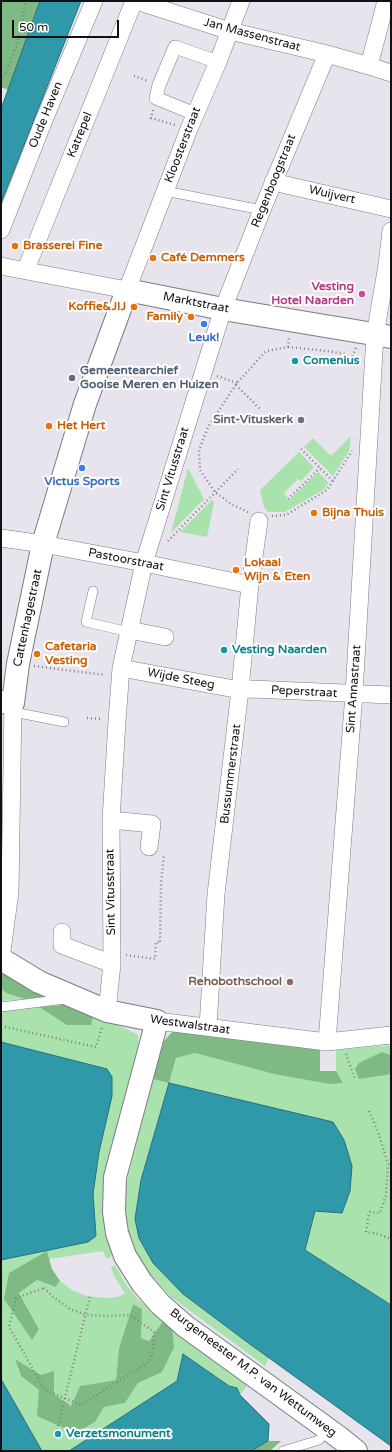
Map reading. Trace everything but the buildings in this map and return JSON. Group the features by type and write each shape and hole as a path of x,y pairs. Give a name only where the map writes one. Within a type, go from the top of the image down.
{"street":[{"name":"Oude Haven","path":"1,230 44,120 94,1"},
{"name":"Jan Massenstraat","path":"135,1 230,31 327,54 391,73"},
{"name":"Katrepel","path":"26,269 135,1"},
{"name":"Kloosterstraat","path":"127,290 189,129 218,62 241,1"},
{"path":"370,66 386,1"},
{"path":"195,114 156,98 159,85 175,47 218,62"},
{"name":"Regenboogstraat","path":"223,309 273,182 327,54"},
{"name":"Wuijvert","path":"273,182 391,209"},
{"name":"Sint Annastraat","path":"327,1042 391,231"},
{"name":"Marktstraat","path":"1,266 26,269 223,309 383,336"},
{"name":"Cattenhagestraat","path":"1,959 10,892 7,703 18,664 43,544 85,404 127,290"},
{"name":"Sint Vitusstraat","path":"104,1019 112,960 111,820 121,672 144,563 223,309"},
{"name":"Bussummerstraat","path":"208,1027 216,894 240,690 250,585 259,519"},
{"name":"Pastoorstraat","path":"1,538 43,544 144,563 250,585"},
{"path":"129,631 165,637"},
{"name":"Wijde Steeg","path":"121,672 240,690"},
{"name":"Peperstraat","path":"240,690 252,689 391,695"},
{"path":"111,820 152,824 149,847"},
{"path":"62,932 62,945 112,960"},
{"name":"Westwalstraat","path":"1,959 39,982 77,998 104,1019 157,1021 327,1042 391,1035"},
{"name":"Burgemeester M.P. van Wettumweg","path":"157,1021 115,1177 114,1212 117,1233 125,1256 142,1283 160,1304 180,1321 356,1451"}],"lane":[{"path":"165,191 262,210"},
{"path":"93,591 86,622 129,631"},
{"path":"7,703 19,713 64,722"},
{"path":"1,1006 77,998"},
{"path":"283,1451 319,1440 328,1429"}],"path":[{"path":"1,80 7,72 18,42 26,1"},
{"path":"156,98 151,118 189,129"},
{"path":"288,347 290,320"},
{"path":"353,444 352,452 327,490 286,515 259,519 231,504 215,492 200,470 200,450 208,427 237,384 266,351 288,347 327,350 345,354 357,367 359,372"},
{"path":"203,371 237,384 261,410"},
{"path":"301,449 333,481"},
{"path":"288,500 320,468"},
{"path":"152,541 165,544 238,469"},
{"path":"18,664 121,672"},
{"path":"112,960 155,959 156,942 160,943 161,884 164,849 149,847"},
{"path":"1,1026 96,1047 104,1019"},
{"path":"346,1056 356,1079"},
{"path":"369,1111 378,1132 388,1164 386,1195 380,1213 369,1213 366,1232 378,1234 391,1239"},
{"path":"44,1288 70,1309 86,1316 130,1315 154,1332 153,1351 149,1362 81,1405 65,1398 45,1390 9,1327 16,1298 44,1288"},
{"path":"57,1430 90,1296"}],"green space":[{"path":"1,1 40,1 8,90 1,87"},
{"path":"351,436 349,451 333,476 304,447 313,438 331,456"},
{"path":"299,452 314,467 301,481 298,479 284,493 288,501 318,472 328,484 323,490 285,512 268,512 264,507 260,490"},
{"path":"188,468 204,499 171,533"},
{"path":"212,500 214,503 207,537 180,532"},
{"path":"1,973 54,997 25,999 6,993 1,988"},
{"path":"1,988 6,993 25,999 1,1001"},
{"path":"74,1004 94,1012 91,1025 67,1025 39,1007"},
{"path":"39,1007 67,1025 94,1012 138,1035 139,1047 123,1104 107,1233 112,1256 106,1259 103,1251 49,1259 48,1252 4,1299 39,1328 19,1293 37,1280 54,1287 60,1281 72,1290 87,1296 105,1298 116,1297 125,1294 114,1276 111,1267 115,1265 125,1283 137,1298 163,1321 149,1341 141,1338 142,1309 133,1304 119,1348 116,1380 80,1386 71,1406 54,1394 41,1375 15,1359 21,1376 39,1390 66,1429 74,1435 95,1422 104,1407 125,1403 138,1383 162,1371 172,1328 248,1384 240,1395 237,1388 229,1386 183,1354 177,1381 69,1451 42,1451 1,1379 1,1260 88,1242 96,1236 93,1194 99,1152 107,1069 1,1042 1,1010"},
{"path":"186,1029 320,1050 320,1071 336,1071 343,1083 330,1084 274,1074 195,1053 176,1058 169,1083 153,1079 164,1041 172,1032"},
{"path":"391,1045 391,1055 381,1052 390,1075 391,1074 391,1305 305,1250 315,1210 169,1083 176,1058 195,1053 274,1074 343,1083 336,1071 336,1050"},
{"path":"382,1052 391,1055 391,1074 359,1079 355,1069 359,1063"},
{"path":"153,1079 169,1083 141,1180 153,1263 183,1294 269,1358 265,1366 170,1296 146,1270 135,1252 130,1238 126,1216 125,1196 128,1176"},
{"path":"47,1251 52,1269 60,1281 55,1287 37,1280 19,1293 39,1329 32,1340 4,1299 9,1273"},
{"path":"133,1304 142,1309 141,1338 149,1341 163,1321 172,1328 174,1347 162,1372 138,1383 125,1403 104,1407 95,1422 73,1435 66,1429 37,1416 39,1390 21,1376 15,1359 41,1375 54,1371 54,1394 71,1406 80,1386 116,1380 119,1348"},
{"path":"268,1441 281,1441 270,1451 251,1451"}],"water":[{"path":"40,1 81,1 1,203 1,109"},
{"path":"1,1042 107,1069 112,1077 112,1096 99,1152 93,1194 96,1236 88,1242 1,1260"},
{"path":"169,1083 333,1122 344,1140 352,1166 350,1191 342,1213 315,1211 305,1250 391,1305 391,1446 183,1294 153,1263 139,1238 135,1219 141,1180"},
{"path":"183,1354 229,1386 237,1388 240,1395 269,1424 268,1441 251,1451 69,1451 177,1381"},
{"path":"1,1379 42,1451 1,1451"}],"place":[{"name":"Brasserei Fine","path":"15,246"},
{"name":"Café Demmers","path":"153,258"},
{"name":"Vesting Hotel Naarden","path":"362,294"},
{"name":"Koffie&JIJ","path":"134,307"},
{"name":"Family","path":"191,317"},
{"name":"Leuk!","path":"204,324"},
{"name":"Comenius","path":"295,361"},
{"name":"Gemeentearchief Gooise Meren en Huizen","path":"72,378"},
{"name":"Sint-Vituskerk","path":"301,420"},
{"name":"Het Hert","path":"49,426"},
{"name":"Victus Sports","path":"82,468"},
{"name":"Bijna Thuis","path":"314,513"},
{"name":"Lokaal Wijn & Eten","path":"236,570"},
{"name":"Vesting Naarden","path":"224,650"},
{"name":"Cafetaria Vesting","path":"37,654"},
{"name":"Rehobothschool","path":"290,982"},
{"name":"Verzetsmonument","path":"58,1434"}]}
